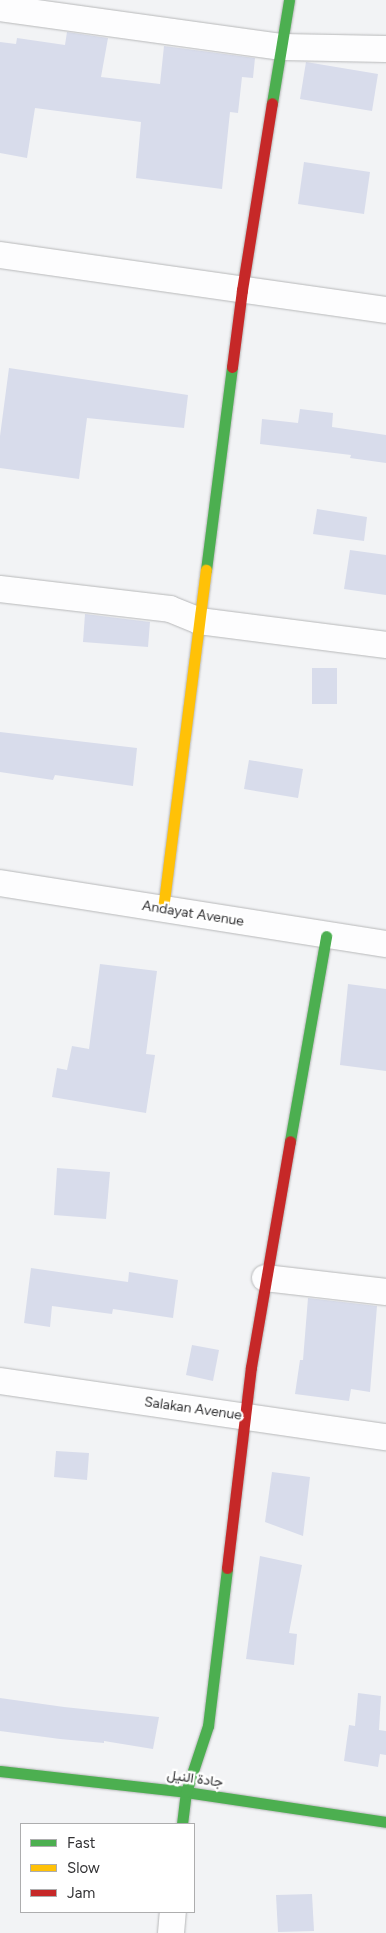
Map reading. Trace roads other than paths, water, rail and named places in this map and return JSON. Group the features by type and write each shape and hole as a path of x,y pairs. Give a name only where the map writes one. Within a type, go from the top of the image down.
{"street":[{"path":"163,909 242,290 289,0"},
{"path":"0,8 282,47 386,49"},
{"path":"0,255 386,310"},
{"path":"0,589 170,609 199,621 386,646"},
{"name":"Andayat Avenue","path":"0,883 386,944"},
{"path":"182,1823 186,1792 208,1726 251,1366 326,936"},
{"path":"265,1278 386,1292"},
{"name":"Salakan Avenue","path":"0,1381 386,1437"},
{"name":"جادة النيل","path":"0,1771 186,1792 386,1822"},
{"path":"171,1933 173,1913"}]}
